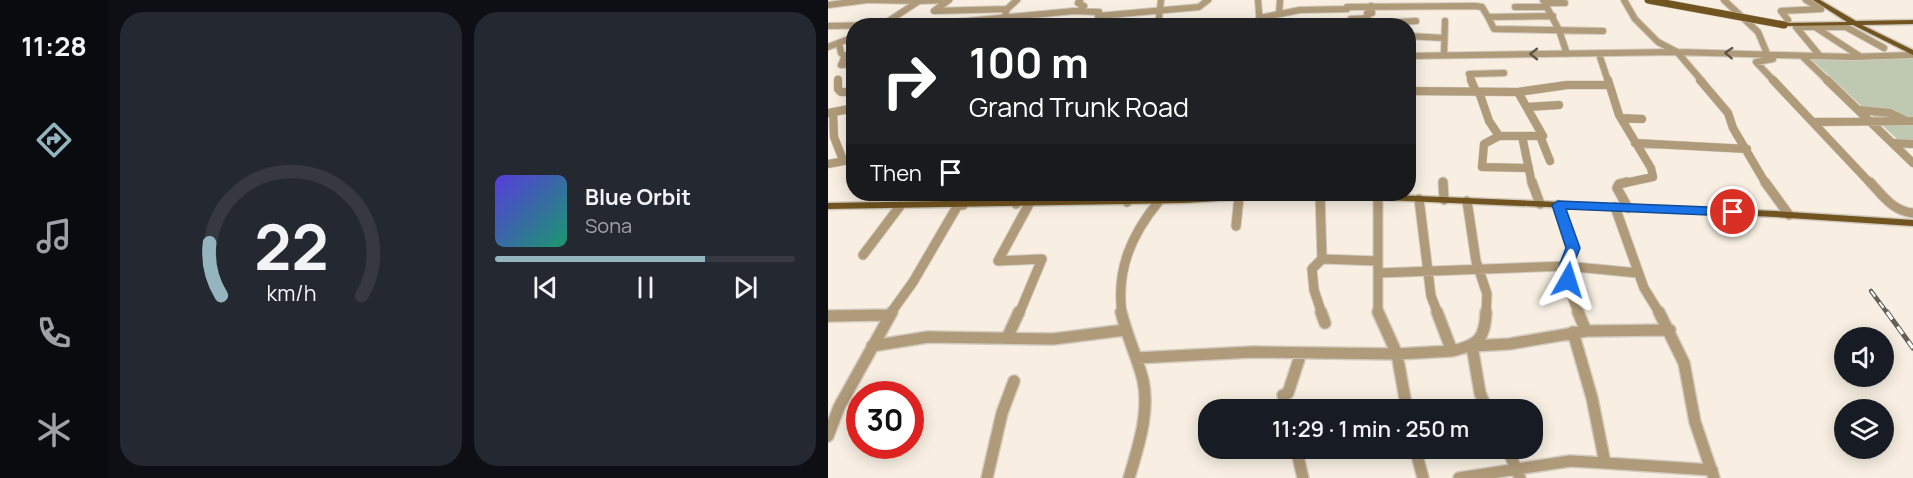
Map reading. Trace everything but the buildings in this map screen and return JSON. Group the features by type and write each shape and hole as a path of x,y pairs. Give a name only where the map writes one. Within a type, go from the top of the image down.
{"main road":[{"path":"1648,0 1786,22 1913,21"},
{"path":"1816,0 1913,54"},
{"path":"1416,199 1789,215 1913,223"},
{"path":"828,206 961,205 998,201"},
{"path":"1022,201 1029,204 1080,201"}],"street":[{"path":"828,5 868,0 949,0 934,11 1007,9"},
{"path":"1003,17 1007,9 1017,0"},
{"path":"1079,11 1084,6 1078,3 1080,0"},
{"path":"1160,18 1161,0"},
{"path":"996,18 1079,11 1096,13 1198,7 1208,0"},
{"path":"1258,0 1259,18 1318,9 1371,6 1476,6 1482,7 1494,29 1603,31"},
{"path":"1279,14 1280,0"},
{"path":"1346,0 1351,18"},
{"path":"1624,0 1635,20 1648,34 1677,52 1728,113 1733,128 1747,149 1757,171 1789,215"},
{"path":"1724,0 1760,36 1766,51 1763,55"},
{"path":"1786,22 1780,12 1821,9 1806,0"},
{"path":"894,18 919,1"},
{"path":"1545,3 1559,30 1567,54"},
{"path":"1515,7 1565,3"},
{"path":"1368,18 1367,13 1372,13 1371,6"},
{"path":"1096,13 1118,10"},
{"path":"1490,20 1554,19"},
{"path":"1444,55 1445,21"},
{"path":"828,26 846,26"},
{"path":"1820,56 1796,27 1846,27 1884,48"},
{"path":"1815,27 1861,57"},
{"path":"1416,36 1444,38"},
{"path":"829,47 846,40"},
{"path":"839,43 841,53 845,56 841,65 846,65"},
{"path":"1416,56 1677,52 1804,58 1913,163"},
{"path":"1599,54 1621,118 1651,168 1653,177 1619,184 1617,188 1628,208"},
{"path":"1913,54 1861,57 1820,56 1756,62 1892,206 1901,212 1913,213"},
{"path":"1499,136 1489,121 1469,74 1504,73"},
{"path":"838,79 838,89 846,92"},
{"path":"1416,91 1518,92 1561,86 1608,85"},
{"path":"1518,92 1539,127 1543,136 1540,136"},
{"path":"1527,107 1558,105"},
{"path":"843,160 831,138 830,112 846,109"},
{"path":"1860,110 1890,113 1910,121"},
{"path":"1621,118 1642,119"},
{"path":"1814,122 1910,121"},
{"path":"1529,168 1482,167 1484,144 1499,136 1540,136"},
{"path":"1522,136 1540,204"},
{"path":"1540,136 1550,161"},
{"path":"1635,143 1747,149"},
{"path":"1894,143 1913,144"},
{"path":"828,164 846,160"},
{"path":"1443,182 1444,200"},
{"path":"1419,199 1431,296 1452,351"},
{"path":"828,436 839,407 889,315 965,201"},
{"path":"1130,478 1140,435 1144,390 1136,358 1125,330 1119,290 1124,255 1137,228 1159,201"},
{"path":"1236,226 1239,201"},
{"path":"1320,201 1322,259 1312,269 1314,290 1325,323"},
{"path":"1378,201 1379,319 1397,354 1405,399"},
{"path":"1467,201 1479,269 1487,294 1485,331 1472,346"},
{"path":"1007,338 1036,278 1042,259 998,261 1029,204"},
{"path":"1558,205 1573,248 1566,266 1605,464"},
{"path":"863,255 900,206"},
{"path":"1459,478 1518,473 1570,461 1713,474 1695,422 1684,363 1671,330 1638,273 1615,207"},
{"path":"1322,259 1378,261"},
{"path":"1379,273 1566,266 1638,273"},
{"path":"828,316 889,315"},
{"path":"872,346 928,337 1053,339 1125,330"},
{"path":"1136,358 1252,352 1397,354 1452,351 1472,346 1509,344 1580,332 1671,330"},
{"path":"1472,346 1482,399"},
{"path":"1284,399 1283,395 1288,393 1301,353"},
{"path":"987,478 1002,412 1014,381"},
{"path":"1299,459 1303,478"},
{"path":"1418,459 1423,478"},
{"path":"1512,459 1518,473"}],"green space":[{"path":"1913,57 1913,142 1899,141 1810,58"}],"railway":[{"path":"1871,291 1888,314"},
{"path":"1887,312 1913,348"}],"route":[{"path":"1568,280 1566,266 1573,248 1558,205 1733,212"}]}
